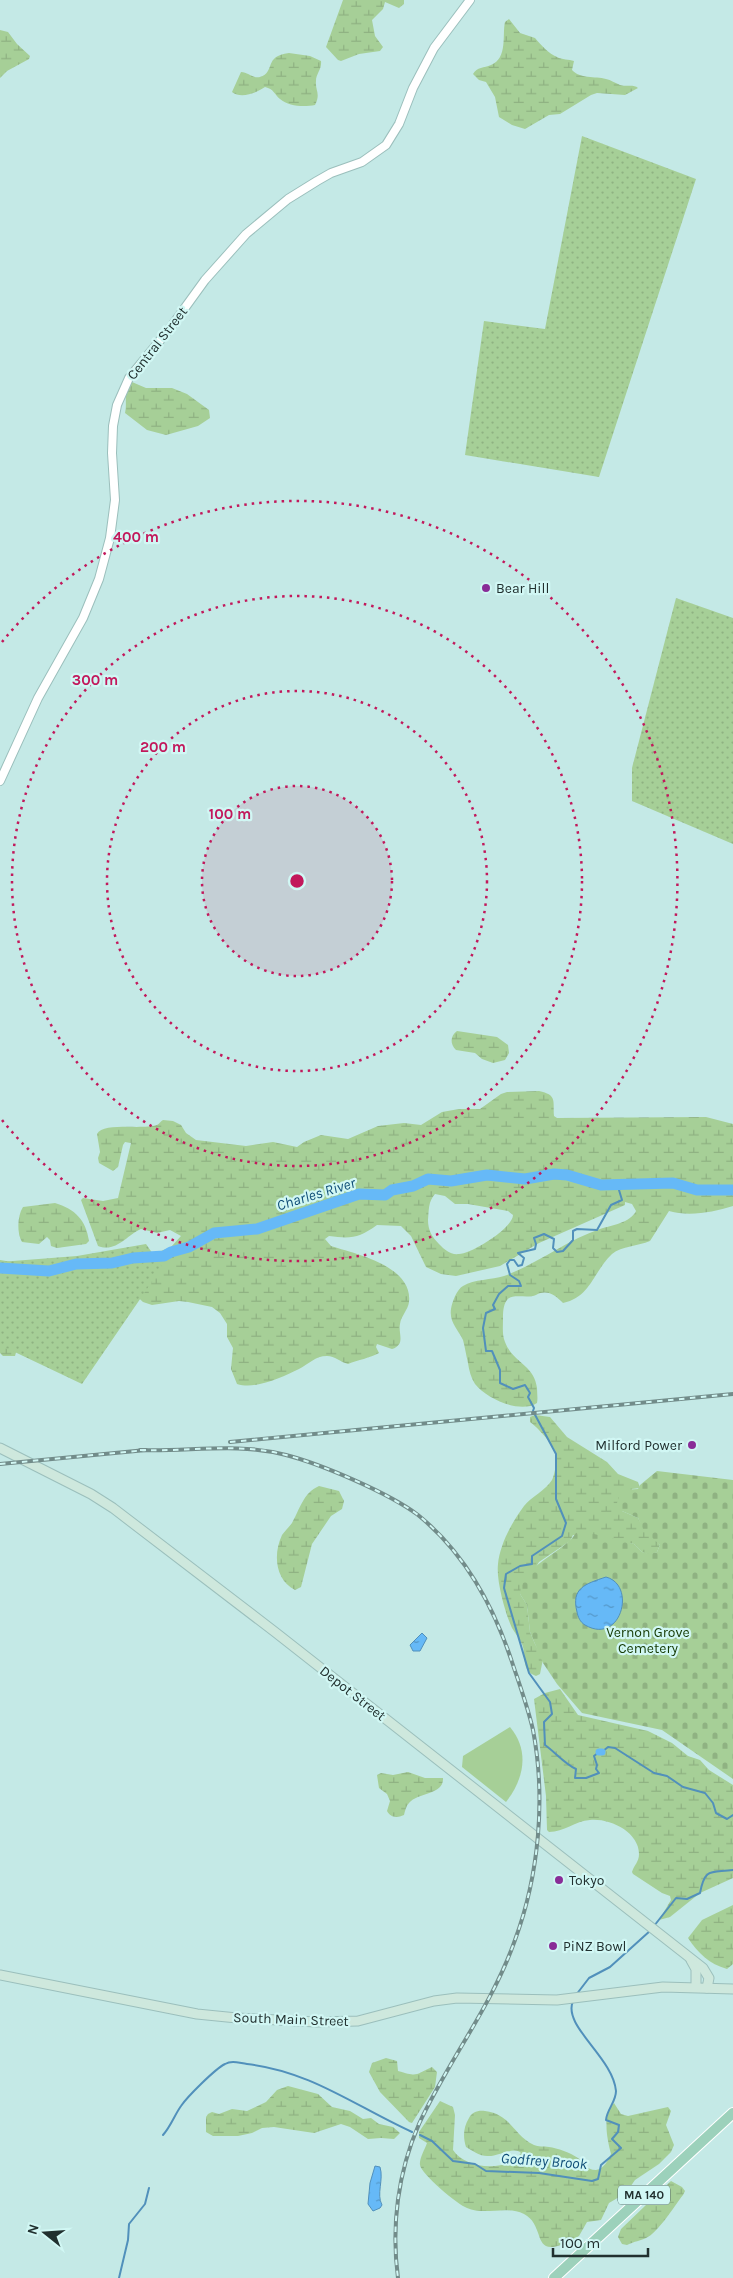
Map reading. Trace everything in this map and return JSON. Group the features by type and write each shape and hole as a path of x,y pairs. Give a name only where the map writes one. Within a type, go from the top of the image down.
{"main road":[{"name":"Depot Street","path":"0,1448 91,1494 113,1508 276,1632 728,1989"},
{"path":"691,1960 696,1970 696,1987"},
{"path":"705,1970 709,1978 707,1988"},
{"name":"South Main Street","path":"0,1975 197,2014 287,2021 358,2021 452,1998 568,1999 660,1987 728,1989"},
{"name":"MA 140","path":"554,2278 733,2113"}],"street":[{"name":"Central Street","path":"0,781 38,698 83,618 99,579 110,538 115,500 113,426 117,405 129,378 171,327 205,280 246,234 288,199 331,173 362,162 386,144 399,124 413,88 434,48 470,0"}],"green space":[{"path":"343,0 404,0 404,4 399,8 385,2 383,9 372,20 375,36 383,47 380,51 359,54 341,61 326,47"},
{"path":"509,19 520,33 535,38 551,54 574,61 572,70 575,73 583,76 608,79 620,85 638,88 625,95 597,93 591,95 560,114 549,115 525,129 512,125 499,117 495,97 486,82 479,80 473,74 479,69 496,62 500,57 505,22"},
{"path":"0,30 8,32 30,56 29,59 7,71 0,78"},
{"path":"289,53 310,56 321,61 321,67 316,78 318,95 315,105 288,104 265,87 244,95 232,92 241,72 260,77 268,72 276,57"},
{"path":"582,136 696,179 599,477 465,455 484,321 545,329"},
{"path":"132,382 146,388 172,388 187,394 209,410 210,418 198,426 166,435 147,430 125,413 126,393"},
{"path":"676,598 733,618 733,844 632,801 632,768"},
{"path":"457,1031 497,1037 508,1045 509,1053 505,1060 493,1063 482,1059 475,1053 456,1050 452,1040 453,1035"},
{"path":"539,1091 549,1094 554,1102 554,1116 557,1118 706,1117 733,1124 733,1206 701,1213 685,1214 669,1211 650,1241 620,1249 612,1254 586,1290 572,1300 563,1303 554,1295 540,1293 533,1296 513,1297 507,1300 503,1312 504,1339 513,1355 532,1374 537,1388 537,1403 522,1407 513,1406 495,1400 480,1390 475,1384 472,1379 463,1340 451,1318 452,1303 455,1296 467,1284 504,1276 588,1234 625,1221 636,1211 632,1204 625,1202 625,1205 539,1243 500,1266 456,1276 441,1274 426,1267 411,1236 401,1226 377,1225 360,1235 329,1236 325,1239 331,1246 368,1258 393,1271 402,1279 408,1290 409,1302 401,1321 399,1344 392,1349 377,1344 376,1347 379,1353 348,1364 333,1357 323,1356 269,1382 252,1385 237,1384 231,1369 233,1348 227,1337 227,1324 220,1313 212,1307 188,1302 179,1301 152,1305 143,1302 129,1289 17,1349 15,1356 3,1356 0,1353 0,1260 18,1263 58,1258 156,1253 171,1247 181,1236 170,1230 157,1233 141,1229 116,1245 104,1248 98,1246 81,1200 83,1198 103,1201 118,1198 131,1143 125,1142 123,1145 118,1167 113,1171 99,1163 100,1152 97,1134 101,1130 115,1127 151,1126 157,1125 163,1120 173,1121 181,1125 186,1133 196,1140 246,1146 273,1142 297,1147 321,1135 348,1139 378,1126 404,1123 421,1125 442,1112 459,1109 480,1109 501,1094 507,1092","holes":["435,1194 445,1196 455,1204 468,1204 508,1211 513,1215 506,1227 481,1245 465,1253 453,1254 437,1241 431,1233 428,1224 431,1200"]},
{"path":"55,1203 74,1212 82,1221 89,1241 86,1244 57,1248 51,1246 50,1240 47,1237 39,1244 22,1242 18,1225 23,1207"},
{"path":"146,1244 162,1267 82,1384 0,1345 0,1262 77,1256"},
{"path":"535,1415 550,1417 567,1437 607,1462 618,1474 638,1482 640,1488 632,1489 622,1511 638,1518 660,1545 657,1552 650,1555 642,1552 634,1544 573,1535 570,1541 539,1562 520,1594 527,1605 530,1632 543,1659 540,1674 536,1676 526,1666 522,1644 509,1622 498,1579 499,1556 515,1519 524,1506 549,1484 554,1474 556,1453 544,1435 530,1422 530,1417"},
{"name":"Vernon Grove Cemetery","path":"657,1471 733,1480 733,1779 662,1730 582,1713 557,1684 543,1663 530,1632 527,1605 520,1594 526,1577 532,1570 561,1548 578,1530 634,1544 642,1552 650,1554 657,1552 660,1545 643,1529 638,1518 622,1511 617,1503 621,1490 638,1489 640,1485"},
{"path":"319,1486 339,1491 344,1501 342,1509 331,1516 312,1544 301,1587 295,1590 283,1580 278,1566 277,1550 282,1535 292,1523 306,1497"},
{"path":"560,1689 578,1715 648,1731 672,1743 688,1756 700,1760 709,1770 733,1785 733,1878 700,1893 670,1917 659,1920 671,1900 670,1896 662,1893 633,1874 632,1872 639,1854 638,1846 629,1833 614,1824 598,1820 579,1822 554,1832 547,1830 546,1796 534,1699 545,1693"},
{"path":"510,1727 520,1746 522,1765 517,1784 506,1802 462,1767 463,1756"},
{"path":"408,1772 425,1778 443,1778 442,1784 439,1788 413,1799 407,1806 404,1815 392,1816 387,1811 390,1801 387,1794 379,1788 377,1775 381,1773 393,1775"},
{"path":"733,1905 733,1964 727,1969 704,1957 688,1938 702,1920"},
{"path":"386,2058 397,2061 398,2071 405,2073 416,2074 432,2067 437,2072 435,2087 412,2123 380,2092 369,2072 372,2063"},
{"path":"288,2086 318,2094 332,2107 350,2111 363,2119 371,2118 379,2124 393,2127 400,2133 394,2139 368,2139 350,2127 341,2124 314,2133 274,2127 262,2128 252,2133 238,2136 213,2136 206,2132 206,2117 208,2114 212,2112 219,2114 232,2109 247,2111 266,2102 277,2090"},
{"path":"440,2101 453,2107 455,2115 453,2150 467,2162 477,2165 497,2166 515,2159 521,2153 514,2151 493,2156 483,2156 466,2147 464,2136 466,2125 472,2114 480,2111 501,2116 527,2141 537,2146 568,2153 578,2158 587,2168 593,2170 603,2166 611,2154 607,2134 607,2121 610,2108 614,2103 621,2114 628,2116 668,2107 671,2111 666,2125 674,2145 671,2152 659,2164 635,2180 626,2193 609,2203 601,2220 587,2222 579,2236 563,2244 552,2247 545,2246 536,2227 524,2214 510,2210 481,2211 467,2208 440,2189 426,2175 420,2165 420,2160 427,2143 419,2138 419,2132"},
{"path":"671,2181 682,2187 685,2191 656,2231 646,2238 627,2245 622,2244 618,2237 621,2229"}],"water":[{"path":"606,1577 615,1582 621,1591 621,1612 616,1621 608,1627 598,1629 585,1625 581,1621 577,1612 576,1597 581,1588"},
{"path":"422,1633 427,1638 420,1651 413,1651 410,1645"},
{"path":"375,2166 380,2167 381,2172 380,2201 382,2205 373,2211 368,2204 370,2183"}],"waterway":[{"name":"Charles River","path":"0,1268 49,1271 76,1264 112,1263 133,1258 164,1256 189,1247 214,1233 257,1229 359,1194 385,1195 392,1190 413,1186 428,1179 451,1181 487,1175 525,1179 554,1174 567,1175 601,1185 673,1183 697,1190 733,1190"},
{"name":"Godfrey Brook","path":"599,1752 594,1756 597,1765 596,1769 599,1773 586,1778 575,1778 576,1769 545,1745 544,1722 552,1714 550,1702 529,1673 504,1588 506,1574 520,1566 532,1564 532,1556 562,1536 566,1523 556,1499 556,1454 533,1411 534,1408 528,1397 530,1393 525,1385 513,1389 500,1383 500,1370 492,1351 486,1351 483,1328 486,1313 495,1309 493,1305 499,1294 508,1286 521,1286 519,1281 510,1275 507,1264 510,1260 514,1260 518,1266 522,1265 524,1258 518,1253 535,1249 534,1238 544,1234 554,1239 553,1248 557,1252 563,1251 573,1240 573,1231 577,1229 597,1230 611,1205 622,1200 619,1190 625,1185"},
{"name":"Godfrey Brook","path":"602,1752 608,1747 615,1748 654,1773 667,1776 683,1787 705,1793 713,1803 716,1813 727,1819 733,1815"},
{"name":"Godfrey Brook","path":"654,1926 676,1898 687,1899 700,1893 707,1875 714,1872 733,1870"},
{"name":"Godfrey Brook","path":"576,1995 589,1978 610,1967 651,1930"},
{"name":"Godfrey Brook","path":"420,2135 432,2141 453,2161 475,2164 486,2171 539,2173 592,2181 598,2179 601,2165 621,2148 612,2139 618,2132 619,2125 606,2120 615,2099 616,2091 613,2078 606,2066 575,2021 572,2011 573,2001"},
{"name":"Godfrey Brook","path":"163,2135 181,2106 195,2090 220,2067 233,2062 270,2068 312,2082 412,2132"},
{"name":"Godfrey Brook","path":"119,2278 128,2240 129,2224 145,2204 149,2188"}],"railway":[{"path":"230,1442 733,1394"},
{"path":"140,1450 231,1448 268,1451 317,1465 354,1480 405,1506 435,1530 464,1564 476,1583 506,1644 526,1705 533,1730 539,1782 538,1836 530,1889 515,1940 494,1988 443,2078 419,2124 412,2142 401,2180 398,2199 395,2239 398,2278"},
{"path":"0,1464 146,1450"}],"place":[{"name":"Bear Hill","path":"486,588"},
{"name":"Milford Power","path":"692,1445"},
{"name":"Tokyo","path":"559,1880"},
{"name":"PiNZ Bowl","path":"553,1946"}]}
